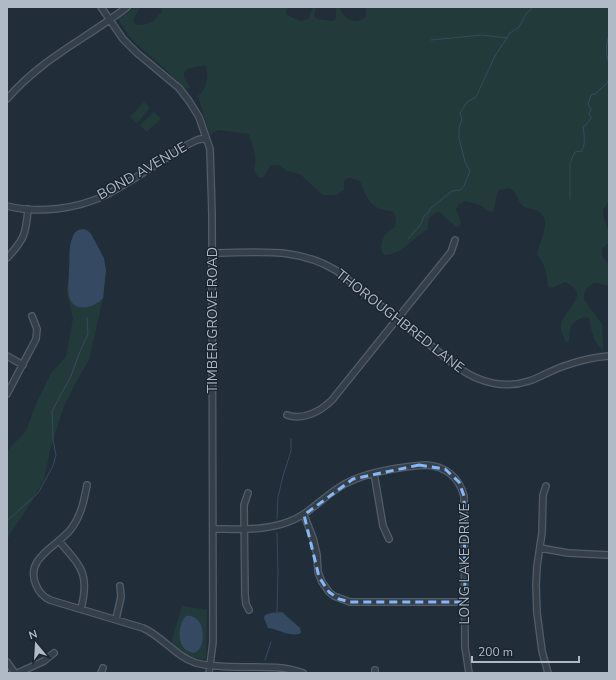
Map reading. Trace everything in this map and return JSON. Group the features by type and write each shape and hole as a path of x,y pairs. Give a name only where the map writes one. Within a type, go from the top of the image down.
{"street":[{"name":"TIMBER GROVE ROAD","path":"101,7 109,20 128,44 182,92 199,117 205,138 209,144 212,253 213,529 213,642 209,673"},
{"path":"7,99 46,62 126,7"},
{"name":"BOND AVENUE","path":"7,206 28,209 54,209 99,198 113,192 186,145 205,138"},
{"path":"7,258 18,246 25,234 28,209"},
{"path":"287,415 295,417 305,416 324,407 339,391 451,252 455,240"},
{"name":"THOROUGHBRED LANE","path":"212,253 285,253 313,259 337,271 466,373 492,383 520,383 570,364 587,359 609,356"},
{"path":"7,394 36,339 37,329 32,316"},
{"path":"7,356 23,365"},
{"name":"LONG LAKE DRIVE","path":"213,529 245,529 276,526 304,515 343,484 359,477 374,473 420,465 432,465 445,469 450,472 459,482 465,503 465,647 469,673"},
{"path":"374,473 383,526 390,539"},
{"path":"87,485 82,506 71,529 36,562 34,572 35,582 41,594 46,598 149,630 185,658 196,663 210,666 277,667 292,669 303,673"},
{"path":"546,486 542,495 543,522 536,577 536,602 542,651 548,673"},
{"path":"248,493 244,505 245,595 246,604 249,610"},
{"path":"304,515 313,538 319,577 325,588 334,596 350,602 465,602"},
{"path":"60,541 76,562 83,575 85,588 81,609"},
{"path":"540,548 580,554 609,555"},
{"path":"116,619 122,597 120,586"},
{"path":"18,673 44,660 54,653"},
{"path":"7,662 15,673"}],"highlighted area":[{"path":"419,465 445,469 459,482 464,496 465,602 350,602 339,599 329,592 319,577 304,515 353,479"}],"green space":[{"path":"135,7 140,8 133,19 134,23 137,25 146,24 152,21 162,12 160,7 288,7 286,11 287,15 300,21 308,19 313,7 316,7 314,16 317,19 333,21 336,17 336,7 340,7 347,18 357,21 362,20 365,17 365,7 609,7 609,202 605,206 603,217 609,233 609,243 602,250 602,256 609,264 609,286 598,283 593,284 584,294 584,300 602,324 603,350 595,340 589,318 584,317 575,321 570,329 569,342 565,341 561,330 562,322 574,304 577,298 577,293 574,287 565,282 552,288 548,287 545,269 537,254 544,228 544,217 539,211 523,206 513,190 505,188 499,190 493,212 467,201 459,204 456,209 461,222 460,226 456,227 440,212 436,212 429,218 427,230 402,249 384,255 381,247 382,241 385,235 395,227 396,218 393,211 380,209 371,203 365,194 360,181 347,178 344,181 344,190 336,195 323,195 300,174 287,171 279,165 270,166 263,178 258,177 254,170 255,156 249,134 218,130 210,135 198,96 203,90 206,82 207,73 205,65 187,69 184,72 184,77 190,88 186,89 133,41 121,24 119,15 127,13"},
{"path":"144,102 150,108 137,123 130,117"},
{"path":"154,112 161,119 147,132 140,125"},
{"path":"102,273 104,294 89,360 63,409 51,446 44,479 7,541 7,451 26,431 37,402 51,373 66,357 73,318 67,294 67,285 70,276"},
{"path":"182,606 207,610 206,658 203,660 188,655 171,643"}],"water":[{"path":"78,230 87,230 91,234 104,258 106,270 103,298 91,306 79,307 74,305 71,301 68,289 70,244 75,233"},
{"path":"282,612 300,628 301,633 289,634 268,628 264,618 265,615"},
{"path":"186,616 194,617 199,622 202,629 203,638 201,645 198,651 193,653 183,647 180,638 181,624"}],"waterway":[{"path":"408,239 421,224 424,216 431,208 452,191 460,190 464,186 470,171 465,162 459,138 459,128 462,119 460,113 467,102 476,97 495,56 510,33 519,27 526,14 533,7"},
{"path":"431,40 482,35 507,38"},
{"path":"609,35 606,49 609,63"},
{"path":"570,199 570,163 575,152 582,151 584,145 583,127 591,118 589,113 591,110 588,104 591,95 595,94 607,83 609,79"},
{"path":"7,521 38,493 53,466 56,455 53,440 52,411 71,376 88,334 87,318"},
{"path":"277,519 278,497 291,451 291,439"},
{"path":"277,533 277,612"},
{"path":"265,660 271,642"}]}
